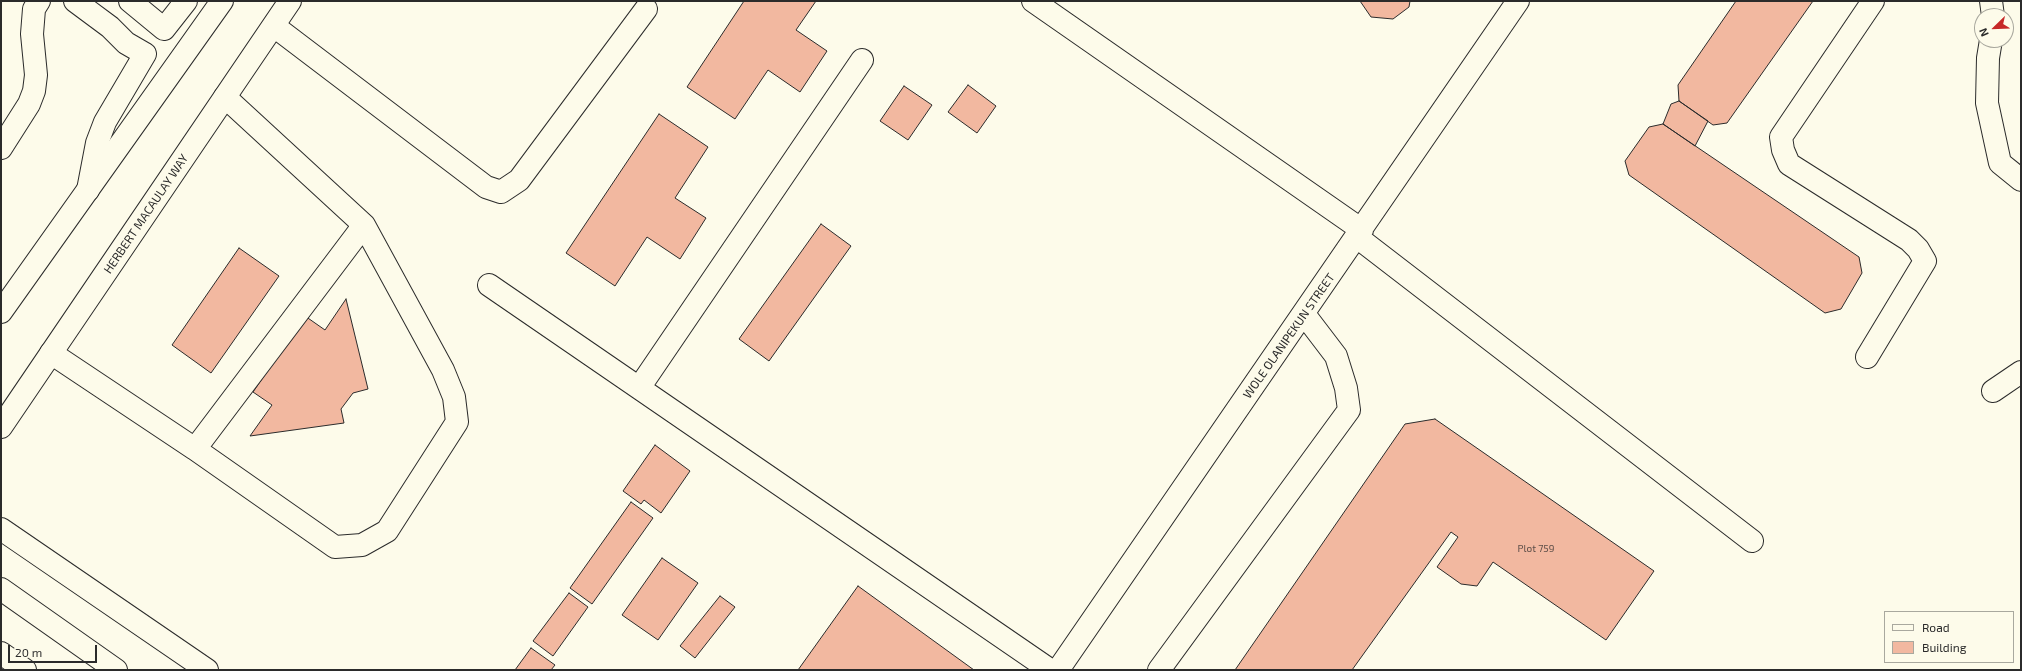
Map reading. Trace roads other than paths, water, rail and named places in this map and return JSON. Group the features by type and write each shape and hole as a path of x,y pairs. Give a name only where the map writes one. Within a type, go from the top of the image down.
{"main road":[{"path":"1,148 29,104 34,91 36,76 32,34 34,9 39,1"},
{"path":"75,1 110,27 126,43 145,54"},
{"path":"130,1 164,29"},
{"path":"88,190 97,143 105,122 145,54 186,1"},
{"path":"1,312 222,1"},
{"name":"HERBERT MACAULAY WAY","path":"1,427 290,1"},
{"path":"1033,1 1360,233 1752,541"},
{"name":"WOLE OLANIPEKUN STREET","path":"1058,670 1360,233 1518,1"},
{"path":"1866,357 1924,261 1918,249 1909,240 1789,164 1783,150 1780,137 1873,1"},
{"path":"274,26 486,186 501,192 519,180 646,9"},
{"path":"1990,48 1987,103 2000,163 2021,180"},
{"path":"639,388 862,60"},
{"path":"51,353 195,449 335,547 362,545 387,531 457,422 454,397 442,370 364,225 225,97"},
{"path":"195,449 364,225"},
{"path":"489,285 1050,670"},
{"path":"1159,670 1349,410 1346,388 1336,356 1304,314"},
{"path":"1993,391 2021,372"},
{"path":"1,529 207,670"},
{"path":"1,589 116,670"},
{"path":"1,653 25,670"}]}
